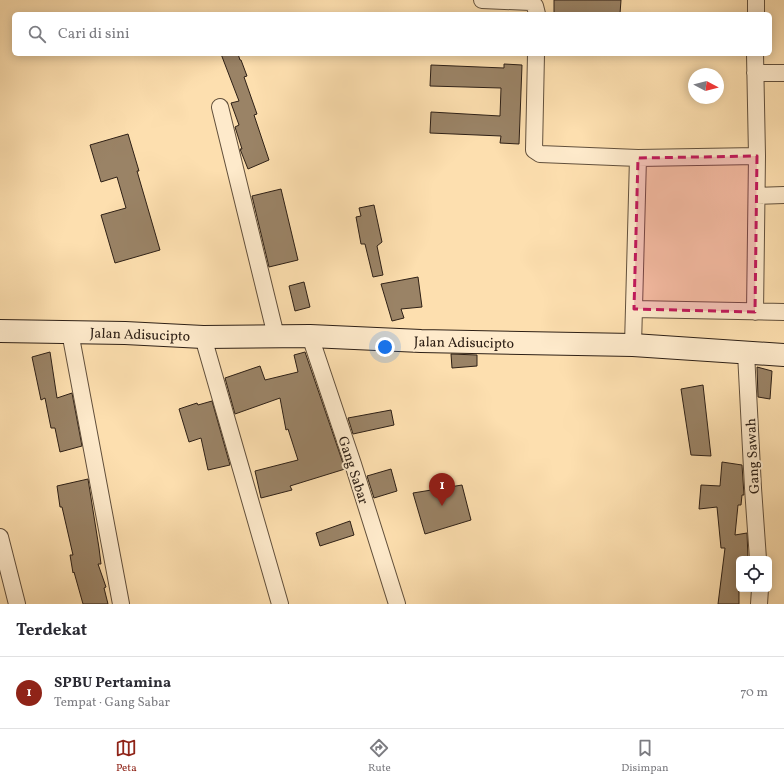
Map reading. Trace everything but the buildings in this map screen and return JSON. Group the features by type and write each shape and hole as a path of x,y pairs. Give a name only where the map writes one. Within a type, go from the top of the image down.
{"main road":[{"name":"Jalan Adisucipto","path":"0,331 203,336 310,336 421,341 633,345 784,355"}],"street":[{"path":"482,0 531,2 536,6 537,12"},
{"path":"756,0 756,12"},
{"path":"536,56 534,150 540,154 638,158 758,156"},
{"path":"755,56 758,156 755,312"},
{"path":"755,73 784,73"},
{"path":"220,107 276,336"},
{"path":"633,345 638,158"},
{"path":"757,196 784,195"},
{"path":"634,309 784,312"},
{"path":"70,332 121,604"},
{"path":"203,336 280,604"},
{"name":"Gang Sabar","path":"310,336 353,464 397,604"},
{"name":"Gang Sawah","path":"746,353 758,556"},
{"path":"0,536 18,604"},
{"path":"759,604 760,592"}],"highlighted area":[{"path":"757,156 755,312 634,309 638,158"}],"place":[{"name":"SPBU Pertamina","path":"442,506"}]}
